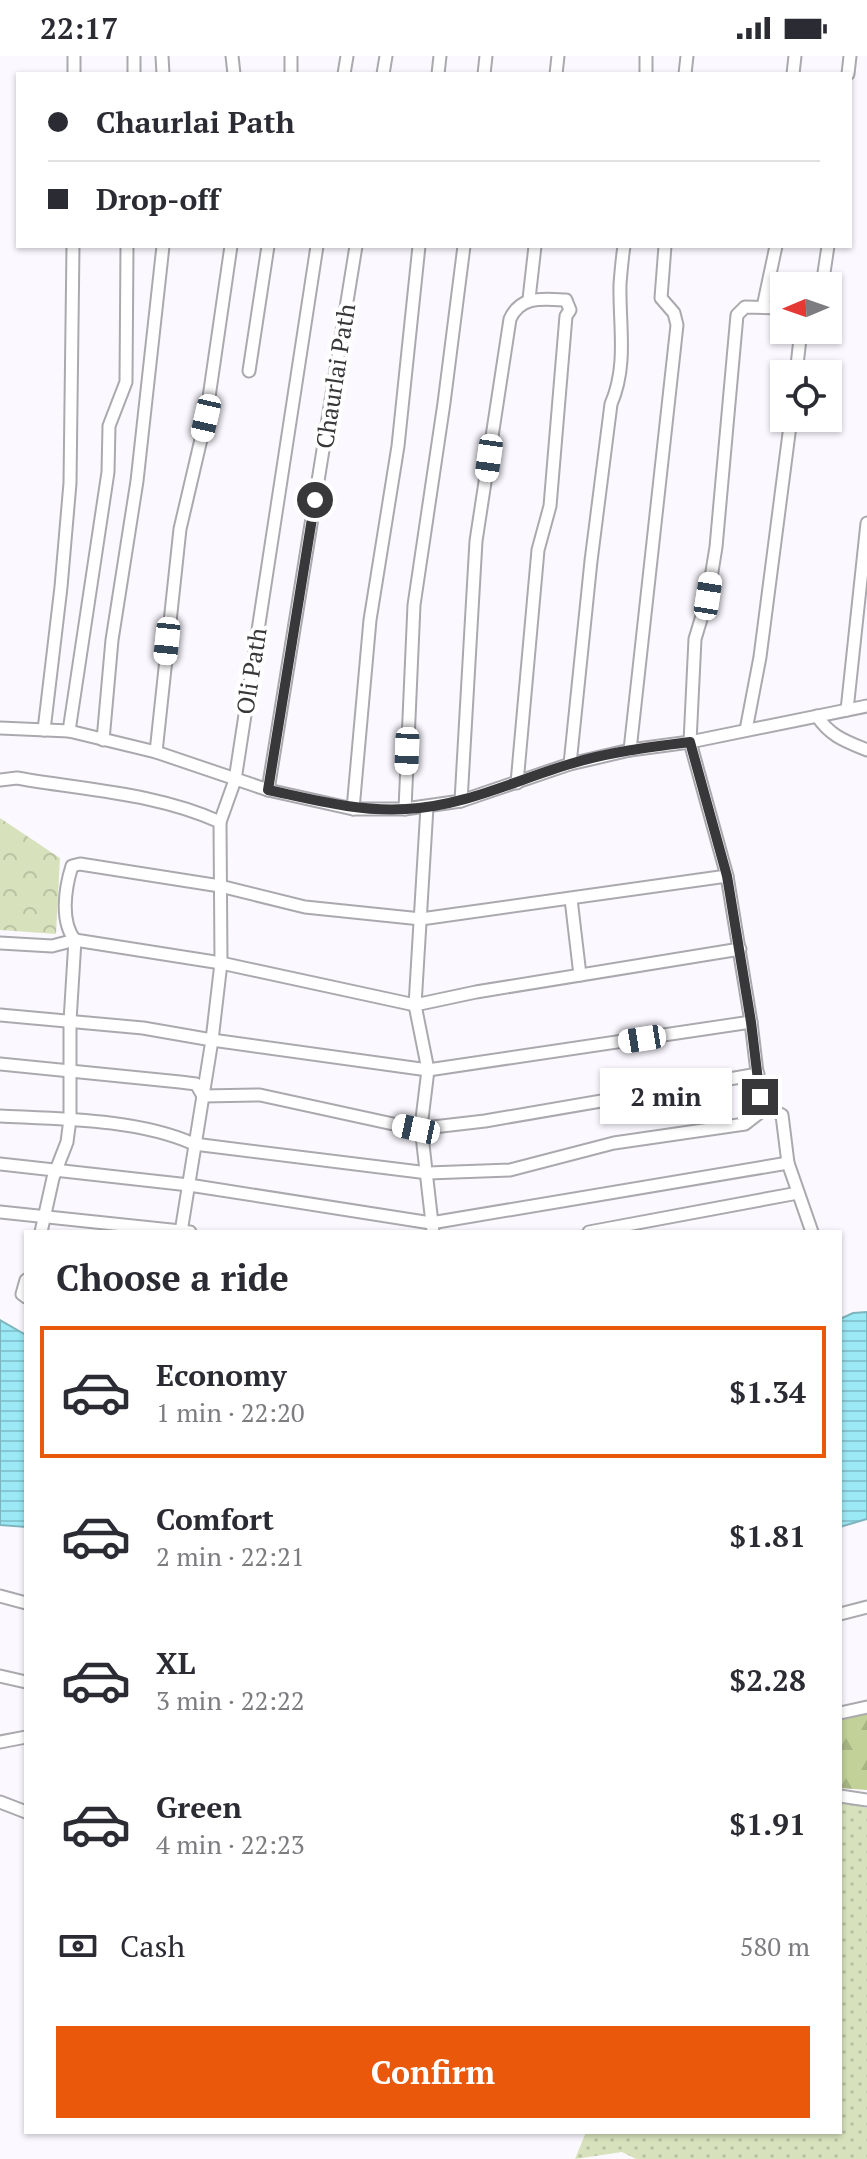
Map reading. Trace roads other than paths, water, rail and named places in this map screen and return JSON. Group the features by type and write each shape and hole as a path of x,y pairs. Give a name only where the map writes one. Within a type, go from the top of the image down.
{"street":[{"path":"44,730 70,483 73,248"},
{"path":"69,731 108,472 109,426 126,382 127,248"},
{"path":"103,740 112,640 137,481 163,248"},
{"path":"156,752 180,529 206,418 231,248"},
{"path":"249,371 268,248"},
{"name":"Oli Path","path":"184,1230 221,963 220,822 235,780 317,248"},
{"name":"Chaurlai Path","path":"268,790 356,248"},
{"path":"353,809 370,620 398,446 419,248"},
{"path":"405,809 414,605 464,248"},
{"path":"529,299 535,248"},
{"path":"570,764 611,404 619,387 623,344 620,286 624,248"},
{"path":"630,750 677,325 674,313 661,298 665,248"},
{"path":"763,307 776,248"},
{"path":"824,272 828,248"},
{"path":"461,801 476,541 510,319 512,313 529,299 566,300 570,310 566,316 550,506 538,550 517,783"},
{"path":"770,307 745,307 737,315 716,547 708,596 695,639 690,742 727,876 760,1097 767,1107 782,1115 788,1163 809,1230"},
{"path":"746,730 760,657 789,432"},
{"path":"847,710 867,523"},
{"path":"0,728 69,731 156,752 268,790 353,809 405,809 461,801 570,764 630,750 690,742 867,706"},
{"path":"817,716 825,729 836,738 867,750"},
{"path":"0,780 17,778 150,800 193,809 220,822"},
{"path":"427,807 415,1005 428,1070 421,1127 432,1227"},
{"path":"42,1230 53,1178 67,1142 70,1119 70,1021 75,940 69,932 66,908 67,880 72,866 80,864 220,886 305,907 421,919 727,876"},
{"path":"571,899 580,975"},
{"path":"0,943 52,946 75,940 221,963 415,1005 740,949"},
{"path":"0,1015 143,1028 428,1070 751,1022"},
{"path":"0,1064 196,1084 203,1096 260,1095 416,1129 485,1121 758,1074"},
{"path":"0,1116 70,1119 169,1132 194,1144 428,1173 510,1170 614,1143 745,1124 767,1107"},
{"path":"0,1164 189,1185 432,1227 788,1163"},
{"path":"600,1230 798,1193"},
{"path":"0,1212 174,1230"},
{"path":"0,1596 24,1602"},
{"path":"842,1613 867,1607"},
{"path":"0,1676 24,1682"},
{"path":"842,1713 867,1707"},
{"path":"0,1742 24,1737"},
{"path":"842,1796 867,1800"},
{"path":"0,1802 24,1811"}],"water":[{"path":"867,1312 867,1519 842,1526 842,1318"},
{"path":"0,1320 24,1334 24,1527 0,1525"}]}
